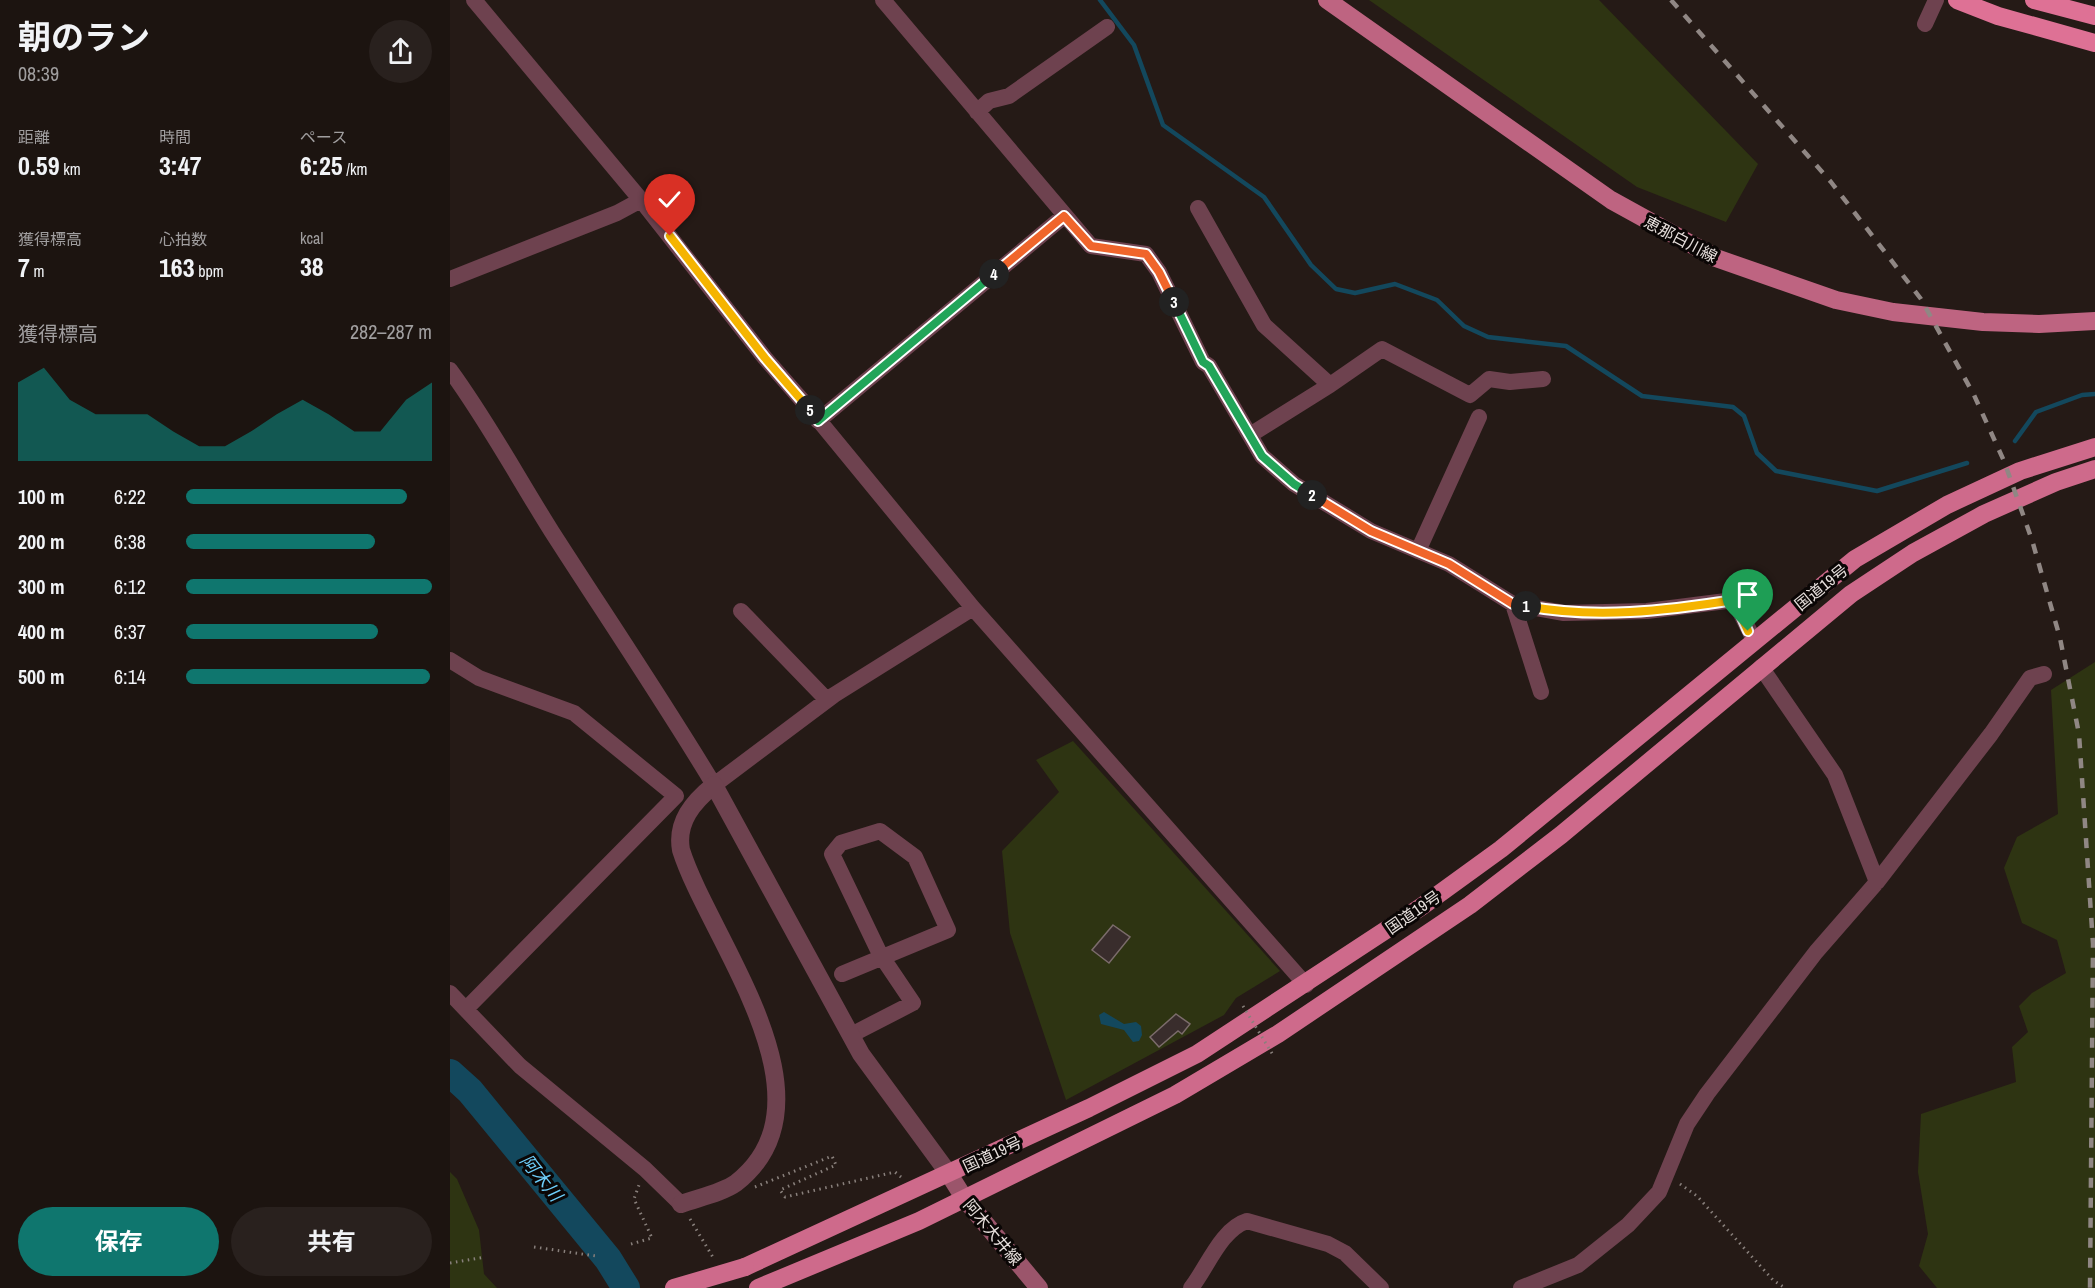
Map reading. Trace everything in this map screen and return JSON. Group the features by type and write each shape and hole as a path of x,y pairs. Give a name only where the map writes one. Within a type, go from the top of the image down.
{"highway":[{"path":"1957,0 1998,16 2095,43"},
{"path":"2034,0 2095,16"},
{"name":"国道19号","path":"674,1288 745,1267 949,1174 1197,1054 1306,985 1421,907 1501,849 1855,559 1947,505 2020,471 2095,447"},
{"name":"国道19号","path":"758,1288 919,1221 1175,1095 1278,1034 1470,905 1644,767 1851,594 1913,553 1984,514 2056,482 2095,470"}],"main road":[{"name":"恵那白川線","path":"1327,0 1611,200 1716,258 1836,300 1893,312 1983,322 2039,324 2095,321"},
{"name":"阿木大井線","path":"949,1174 964,1198 1039,1288"}],"street":[{"path":"474,0 641,200 765,358 973,608 1306,985"},
{"path":"883,0 1091,246 1146,254 1159,272 1203,362 1209,366 1262,456 1294,484 1371,531 1449,564 1513,604 1564,613 1647,611 1734,600 1754,640"},
{"path":"1925,24 1936,0"},
{"path":"977,112 989,101 1009,96 1107,27"},
{"path":"450,279 617,213 641,200"},
{"path":"1198,208 1264,325 1330,385"},
{"path":"818,421 1064,216"},
{"path":"1250,435 1382,349 1470,395 1489,379 1510,382 1543,379"},
{"path":"450,370 475,404 550,529 665,704 714,785 861,1054 949,1174"},
{"path":"1418,550 1479,417"},
{"path":"1513,604 1541,692"},
{"path":"450,993 467,1008 520,1066 645,1169 681,1204 734,1184 748,1172 767,1144 774,1113 773,1076 761,1023 743,978 681,850 679,835 686,815 698,799 714,785 827,700 973,608"},
{"path":"741,610 827,700"},
{"path":"450,660 479,678 574,713 676,796 467,1008"},
{"path":"1761,667 1835,775 1877,882"},
{"path":"1521,1288 1578,1265 1628,1225 1659,1192 1687,1124 1707,1094 1816,952 1877,882 1991,734 2030,678 2044,674"},
{"path":"843,974 882,957 948,930 915,857 880,831 841,843 832,854 882,957 913,1003 851,1035"},
{"path":"1191,1288 1228,1235 1238,1224 1247,1221 1328,1244 1346,1253 1381,1288"}],"path":[{"path":"1243,1006 1273,1055"},
{"path":"752,1188 832,1156 836,1165 780,1190 785,1197 895,1172 905,1180"},
{"path":"631,1244 652,1238 634,1199 645,1169"},
{"path":"1666,1174 1697,1196 1773,1281 1785,1288"},
{"path":"681,1204 714,1260"},
{"path":"534,1247 596,1256"},
{"path":"450,1263 486,1257"}],"green space":[{"path":"1369,0 1599,0 1758,164 1726,222 1637,187"},
{"path":"2095,662 2095,1288 1937,1288 1919,1266 1928,1234 1918,1172 1921,1114 2016,1082 2012,1047 2028,1032 2019,1006 2032,993 2066,973 2057,940 2022,923 2004,868 2017,837 2058,814 2051,690"},
{"path":"1073,741 1280,971 1236,998 1224,1015 1066,1100 1010,933 1002,851 1059,792 1036,760"},
{"path":"450,1172 457,1179 479,1230 484,1274 497,1288 450,1288"}],"water":[{"path":"1104,1012 1124,1024 1136,1022 1141,1026 1142,1035 1139,1041 1133,1042 1124,1030 1101,1024 1099,1015"}],"building":[{"path":"1113,925 1130,937 1109,963 1092,950"},
{"path":"1176,1014 1190,1024 1182,1034 1178,1031 1159,1047 1150,1037"}],"waterway":[{"path":"1100,0 1134,45 1163,125 1264,197 1311,265 1336,289 1355,293 1395,284 1437,300 1464,326 1488,337 1566,346 1642,396 1733,407 1744,416 1757,453 1776,471 1877,491 1967,463"},
{"path":"2015,441 2036,412 2082,395 2095,394"},
{"name":"阿木川","path":"450,1073 470,1091 608,1259 626,1288"}],"railway":[{"path":"1671,0 1831,182 1921,299 1974,395 2004,461 2032,540 2060,638 2079,734 2093,944 2090,1288"}],"route":[{"path":"670,236 765,358 818,421 1064,216 1091,246 1146,254 1159,272 1203,362 1209,366 1262,456 1294,484 1371,531 1449,564 1513,604 1564,613 1647,611 1734,600 1748,631"}]}
